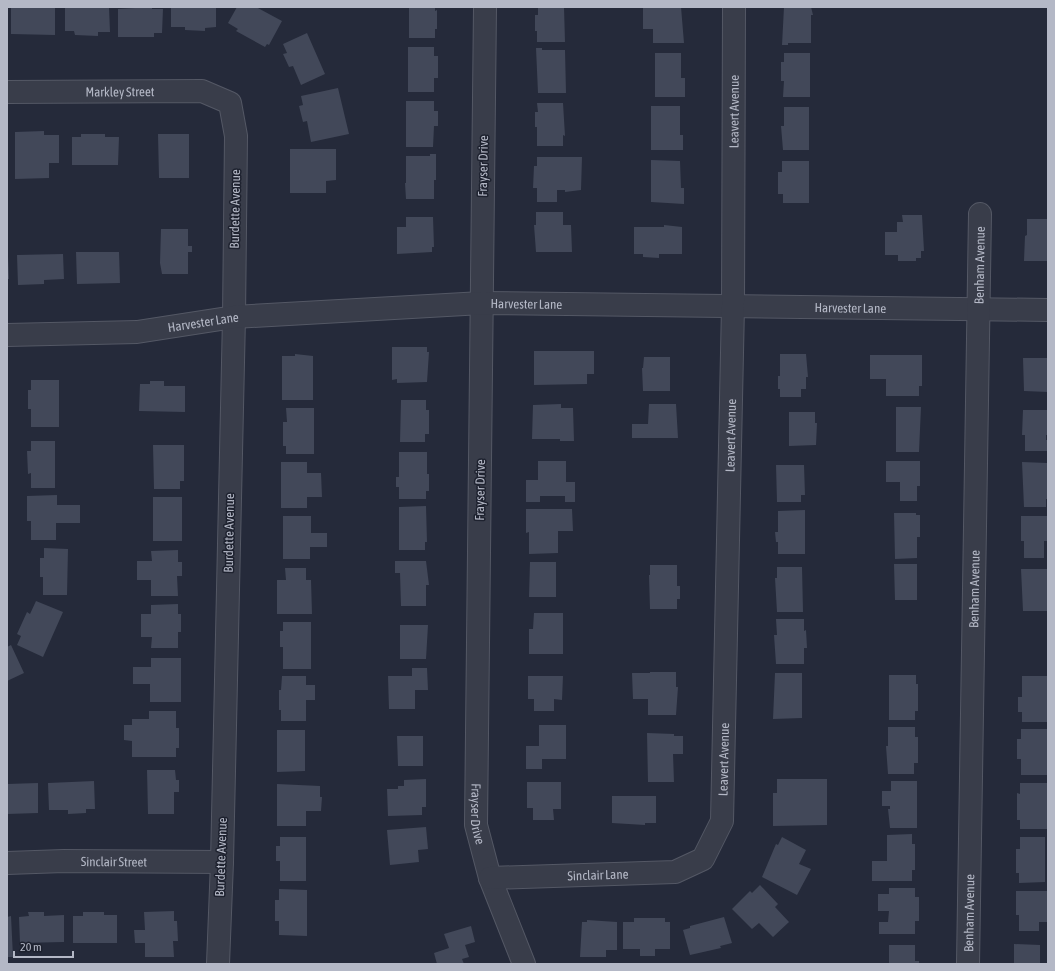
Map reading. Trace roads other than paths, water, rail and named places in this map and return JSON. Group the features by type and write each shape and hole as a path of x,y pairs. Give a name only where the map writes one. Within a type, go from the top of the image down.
{"street":[{"name":"Frayser Drive","path":"485,7 476,825 490,878 524,964"},
{"name":"Leavert Avenue","path":"703,859 722,821 733,306 734,7"},
{"name":"Markley Street","path":"7,92 202,91 230,103"},
{"name":"Burdette Avenue","path":"218,964 222,862 234,317 236,136 230,103"},
{"name":"Benham Avenue","path":"968,964 980,214"},
{"name":"Harvester Lane","path":"7,335 136,332 234,317 482,303 1048,310"},
{"name":"Sinclair Lane","path":"490,878 675,872 703,859"},
{"name":"Sinclair Street","path":"7,863 64,861 222,862"}]}
